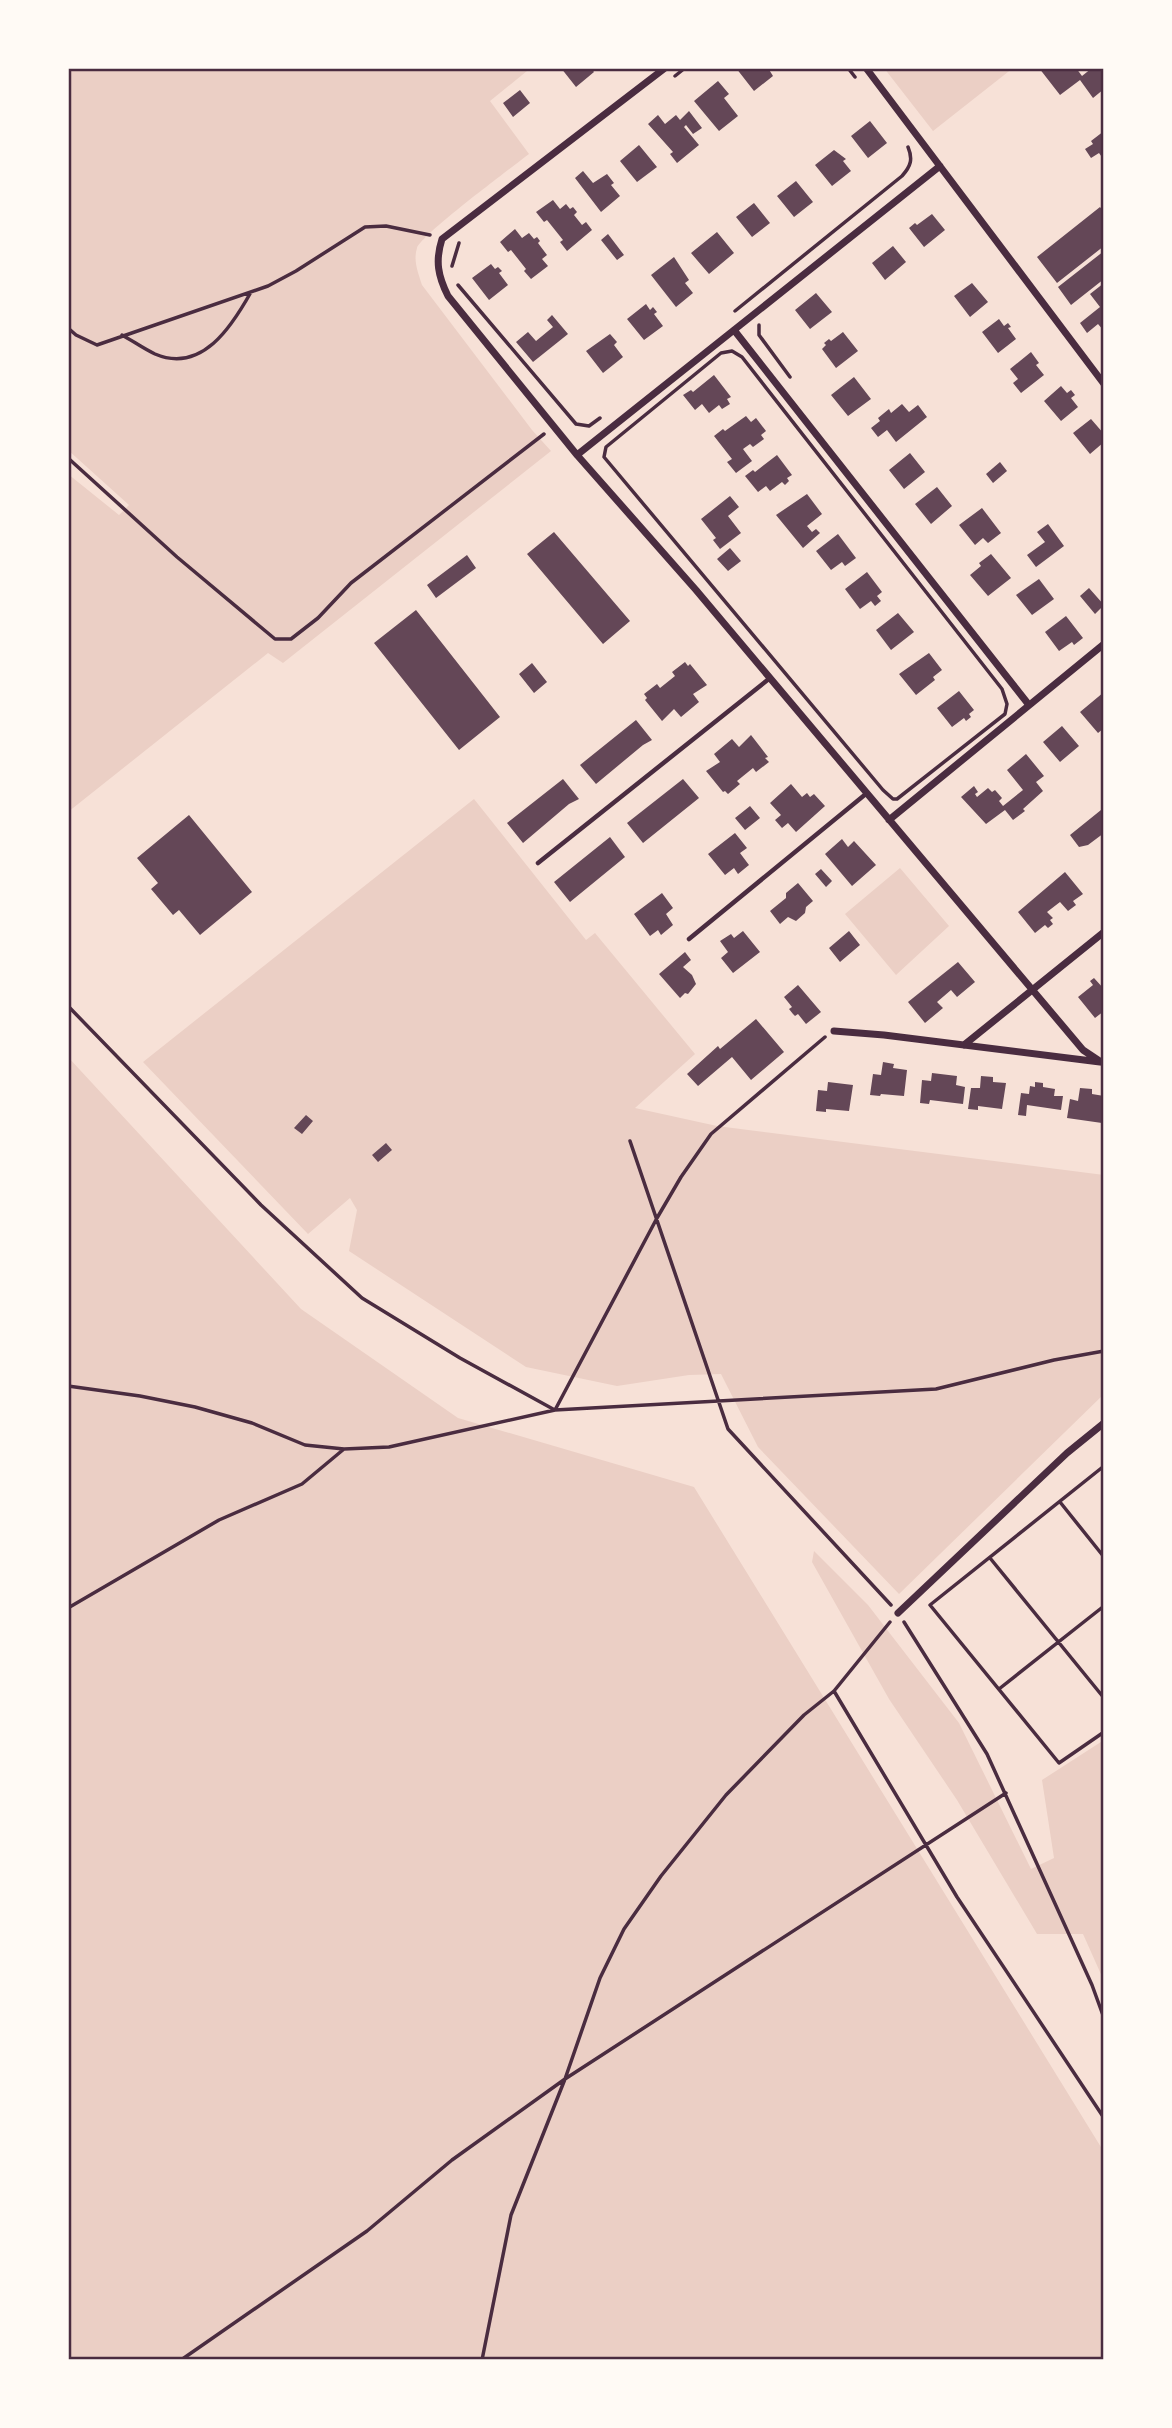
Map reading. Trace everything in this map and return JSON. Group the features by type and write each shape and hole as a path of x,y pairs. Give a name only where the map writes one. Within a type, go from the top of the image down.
{"street":[{"path":"665,68 442,239 438,251 439,277 448,296 577,455 770,678 1083,1050 1103,1063"},
{"path":"866,68 1104,384"},
{"path":"577,455 940,166"},
{"path":"734,330 1029,705"},
{"path":"889,820 1104,644"},
{"path":"964,1045 1104,932"},
{"path":"834,1031 1103,1063"},
{"path":"898,1613 1067,1453 1104,1423"}],"lane":[{"path":"538,863 770,678"},
{"path":"688,939 867,793"}],"path":[{"path":"674,77 685,68"},
{"path":"849,68 856,78"},
{"path":"729,315 902,176 910,167 911,160 910,148 902,138"},
{"path":"68,328 97,345 164,323 251,292 296,271 365,227 406,228 442,239"},
{"path":"450,275 458,244 469,236"},
{"path":"457,283 576,424 589,426 610,411"},
{"path":"122,335 158,355 180,358 204,352 221,338 251,292"},
{"path":"760,323 759,335 791,379"},
{"path":"736,352 989,674 1006,699 1005,713 903,796 893,799 604,457 606,447 721,353 736,352"},
{"path":"68,458 177,557 275,639 291,639 318,618 351,583 554,426"},
{"path":"68,1006 261,1205 362,1298 460,1358 555,1410"},
{"path":"555,1410 657,1217 711,1134 834,1031"},
{"path":"630,1141 728,1429 898,1613 987,1754 1104,2018"},
{"path":"68,1386 140,1395 195,1407 252,1423 305,1444 344,1449 389,1447 555,1410 936,1389 1054,1360 1104,1351"},
{"path":"68,1608 219,1520 302,1484 344,1449"},
{"path":"1104,1466 930,1605 1059,1763 1104,1732"},
{"path":"1060,1502 1104,1557"},
{"path":"990,1558 1104,1698"},
{"path":"999,1689 1104,1606"},
{"path":"482,2360 511,2215 565,2079 600,1978 632,1919 661,1877 726,1795 804,1715 834,1691 898,1613"},
{"path":"834,1691 957,1898 1104,2118"},
{"path":"181,2360 367,2231 452,2160 565,2079 1006,1793"}],"shaded area":[{"path":"68,68 526,68 527,71 490,101 529,154 434,229 417,248 416,262 422,285 532,430 551,451 283,663 268,653 68,812 68,474 119,515 129,505 68,450"},
{"path":"884,68 1013,68 933,131"},
{"path":"474,799 586,940 595,933 695,1054 635,1108 717,1126 1104,1175 1104,1394 899,1594 758,1447 721,1374 689,1375 617,1386 526,1367 349,1251 357,1210 350,1198 308,1234 143,1062"},
{"path":"900,868 949,926 896,975 845,914"},
{"path":"68,1057 301,1309 458,1418 694,1487 1104,2152 1104,2360 68,2360"},
{"path":"814,1551 868,1605 959,1723 1031,1869 1054,1858 1042,1780 1104,1740 1104,1981 1083,1934 1037,1934 957,1800 889,1699 812,1562"}],"building":[{"path":"561,68 591,68 594,72 576,87"},
{"path":"736,68 768,68 773,76 754,91"},
{"path":"1039,68 1076,68 1082,76 1092,68 1100,68 1104,73 1104,89 1093,98 1080,80 1060,95"},
{"path":"718,81 729,94 724,98 738,116 719,131 694,101"},
{"path":"520,90 530,103 513,117 503,103"},
{"path":"689,111 702,128 693,134 686,125 684,127 699,145 677,163 670,154 673,152 648,124 658,115 665,124 676,115 680,120"},
{"path":"870,121 887,143 868,158 851,136"},
{"path":"1104,131 1104,160 1099,153 1091,158 1085,149"},
{"path":"639,145 657,167 637,182 620,161"},
{"path":"834,150 846,159 843,161 851,171 832,186 815,165"},
{"path":"583,171 593,183 607,174 614,183 611,185 620,196 601,212 575,178"},
{"path":"796,181 813,202 794,217 777,196"},
{"path":"553,200 560,209 566,204 570,209 573,207 577,212 574,215 582,225 586,222 592,230 567,251 560,242 563,240 547,220 544,222 536,212"},
{"path":"754,203 770,223 752,237 736,217"},
{"path":"1100,207 1104,212 1104,246 1057,283 1037,257"},
{"path":"932,214 945,230 924,247 909,228"},
{"path":"515,229 522,238 529,233 534,239 537,237 547,255 542,259 548,266 531,279 511,250 508,252 500,242"},
{"path":"717,232 734,253 709,274 691,253"},
{"path":"608,234 624,255 617,260 601,240"},
{"path":"893,246 906,262 885,280 872,263"},
{"path":"1104,251 1104,279 1071,305 1058,287"},
{"path":"674,257 689,280 685,283 693,293 676,307 651,275"},
{"path":"491,264 502,271 499,273 508,285 489,300 472,278"},
{"path":"972,283 988,302 970,317 954,296"},
{"path":"1104,283 1104,331 1098,324 1087,333 1080,323 1100,307 1090,294"},
{"path":"816,293 832,312 810,329 795,310"},
{"path":"646,304 650,310 653,307 657,312 654,314 663,326 644,340 627,319"},
{"path":"552,315 568,334 533,362 516,342 528,332 536,341 553,327 547,320"},
{"path":"999,319 1004,326 1008,323 1011,327 1008,328 1016,339 998,353 982,332"},
{"path":"843,332 858,351 836,368 822,349 826,345 824,343"},
{"path":"610,334 617,342 614,345 623,357 603,373 586,351"},
{"path":"1031,352 1044,375 1021,393 1013,383 1018,379 1010,369"},
{"path":"714,375 731,397 727,399 730,404 722,409 719,405 709,413 702,404 695,410 683,395 691,390 693,392"},
{"path":"854,377 871,399 848,416 831,395"},
{"path":"1061,386 1067,393 1071,390 1075,395 1071,398 1078,407 1061,421 1044,401"},
{"path":"902,404 909,412 918,405 927,417 896,442 887,430 878,437 871,428 880,421 878,418 889,409 891,413"},
{"path":"746,416 751,422 756,418 766,431 761,435 764,439 753,447 750,444 743,449 752,461 736,473 727,462 732,459 714,436"},
{"path":"1091,419 1104,434 1104,442 1090,454 1073,433"},
{"path":"910,453 925,472 904,489 889,470"},
{"path":"777,455 792,475 787,478 789,481 785,485 782,482 770,491 766,486 758,492 745,476 753,470 755,472"},
{"path":"1000,462 1007,471 993,483 986,474"},
{"path":"937,487 952,506 931,524 915,504"},
{"path":"807,494 822,514 807,526 812,532 816,529 820,533 803,548 776,515"},
{"path":"730,496 739,507 728,516 741,533 720,549 713,540 716,538 701,519"},
{"path":"982,508 1001,533 988,543 983,538 975,545 959,525"},
{"path":"1048,524 1064,546 1036,567 1027,555 1045,542 1037,532"},
{"path":"554,532 630,621 603,644 527,554"},
{"path":"838,534 856,558 845,566 842,562 831,570 816,551"},
{"path":"730,548 741,561 728,571 717,559"},
{"path":"991,554 1011,578 988,596 970,575 981,566 979,563"},
{"path":"467,555 476,568 436,598 427,585"},
{"path":"867,572 882,592 877,596 881,601 875,606 871,601 860,609 845,589"},
{"path":"1039,579 1054,599 1032,615 1016,595"},
{"path":"1089,588 1104,605 1095,614 1080,596"},
{"path":"416,610 500,717 459,750 374,643"},
{"path":"898,613 914,632 891,650 876,630"},
{"path":"1066,616 1083,638 1059,651 1045,632"},
{"path":"929,653 942,670 933,677 935,680 916,695 899,674"},
{"path":"685,662 688,666 690,664 707,685 693,694 699,702 681,717 674,709 662,721 645,700 647,698 644,694 657,684 660,688 675,676 672,672"},
{"path":"532,663 547,682 534,693 519,674"},
{"path":"959,691 974,710 966,721 964,718 952,727 937,708"},
{"path":"1104,692 1104,728 1098,733 1080,712"},
{"path":"636,720 652,740 596,784 580,765"},
{"path":"1062,726 1079,746 1060,762 1043,742"},
{"path":"751,735 769,762 756,772 753,768 737,781 740,784 728,794 723,792 706,771 720,762 714,754 732,739 739,747"},
{"path":"1026,754 1044,776 1036,782 1043,791 1013,820 1005,810 986,824 961,797 974,786 978,792 975,794 977,797 988,788 992,792 995,790 1002,798 999,801 1003,806 1023,790 1007,770"},
{"path":"563,779 579,799 569,804 523,843 507,823"},
{"path":"683,779 699,798 643,843 627,823"},
{"path":"791,784 802,797 807,793 810,797 814,794 825,806 796,832 788,823 782,828 775,820 781,815 770,803"},
{"path":"750,806 760,818 745,830 735,818"},
{"path":"1101,810 1104,814 1104,833 1088,845 1079,847 1070,835"},
{"path":"189,815 252,892 200,935 179,910 173,915 151,889 158,883 137,858"},
{"path":"735,833 747,848 740,853 749,865 738,874 734,868 725,875 708,854"},
{"path":"610,837 625,857 570,902 554,882"},
{"path":"842,839 848,847 854,841 876,865 852,886 825,854"},
{"path":"821,869 832,881 826,887 815,874"},
{"path":"1065,872 1083,894 1073,901 1076,905 1068,911 1060,902 1047,912 1053,918 1050,920 1053,924 1048,928 1045,925 1035,933 1018,912"},
{"path":"798,883 813,901 796,921 788,917 780,924 770,911 786,898 786,893"},
{"path":"662,893 673,908 666,914 673,925 661,935 658,930 650,936 634,914"},
{"path":"743,931 760,952 733,973 721,958 728,952 720,941 731,934 734,938"},
{"path":"849,931 860,945 840,962 829,948"},
{"path":"685,952 691,960 683,967 692,975 696,984 688,994 685,993 680,998 659,974"},
{"path":"958,962 975,982 957,997 951,990 937,1002 943,1008 925,1023 908,1002"},
{"path":"1094,978 1104,989 1104,1011 1095,1018 1078,997 1093,985 1090,981"},
{"path":"798,985 821,1012 806,1024 798,1014 793,1014 789,1009 792,1007 784,997"},
{"path":"756,1019 784,1052 751,1080 732,1057 698,1086 687,1074 718,1046 720,1049"},
{"path":"883,1062 894,1064 893,1068 907,1070 904,1096 870,1095 873,1074 881,1075"},
{"path":"932,1073 957,1076 956,1085 965,1087 963,1104 930,1100 929,1104 920,1103 922,1080 931,1081"},
{"path":"981,1076 993,1077 993,1082 1006,1083 1002,1109 978,1106 978,1110 968,1109 971,1088 980,1088"},
{"path":"828,1082 853,1085 849,1111 816,1111 818,1090 827,1091"},
{"path":"1035,1082 1055,1089 1054,1096 1063,1096 1061,1110 1027,1105 1026,1116 1018,1115 1021,1093 1029,1094 1030,1086 1035,1087"},
{"path":"1080,1088 1092,1089 1092,1094 1104,1096 1102,1123 1067,1118 1070,1099 1078,1101"},
{"path":"306,1115 313,1121 302,1134 294,1128"},
{"path":"386,1143 392,1150 378,1162 372,1155"}]}
